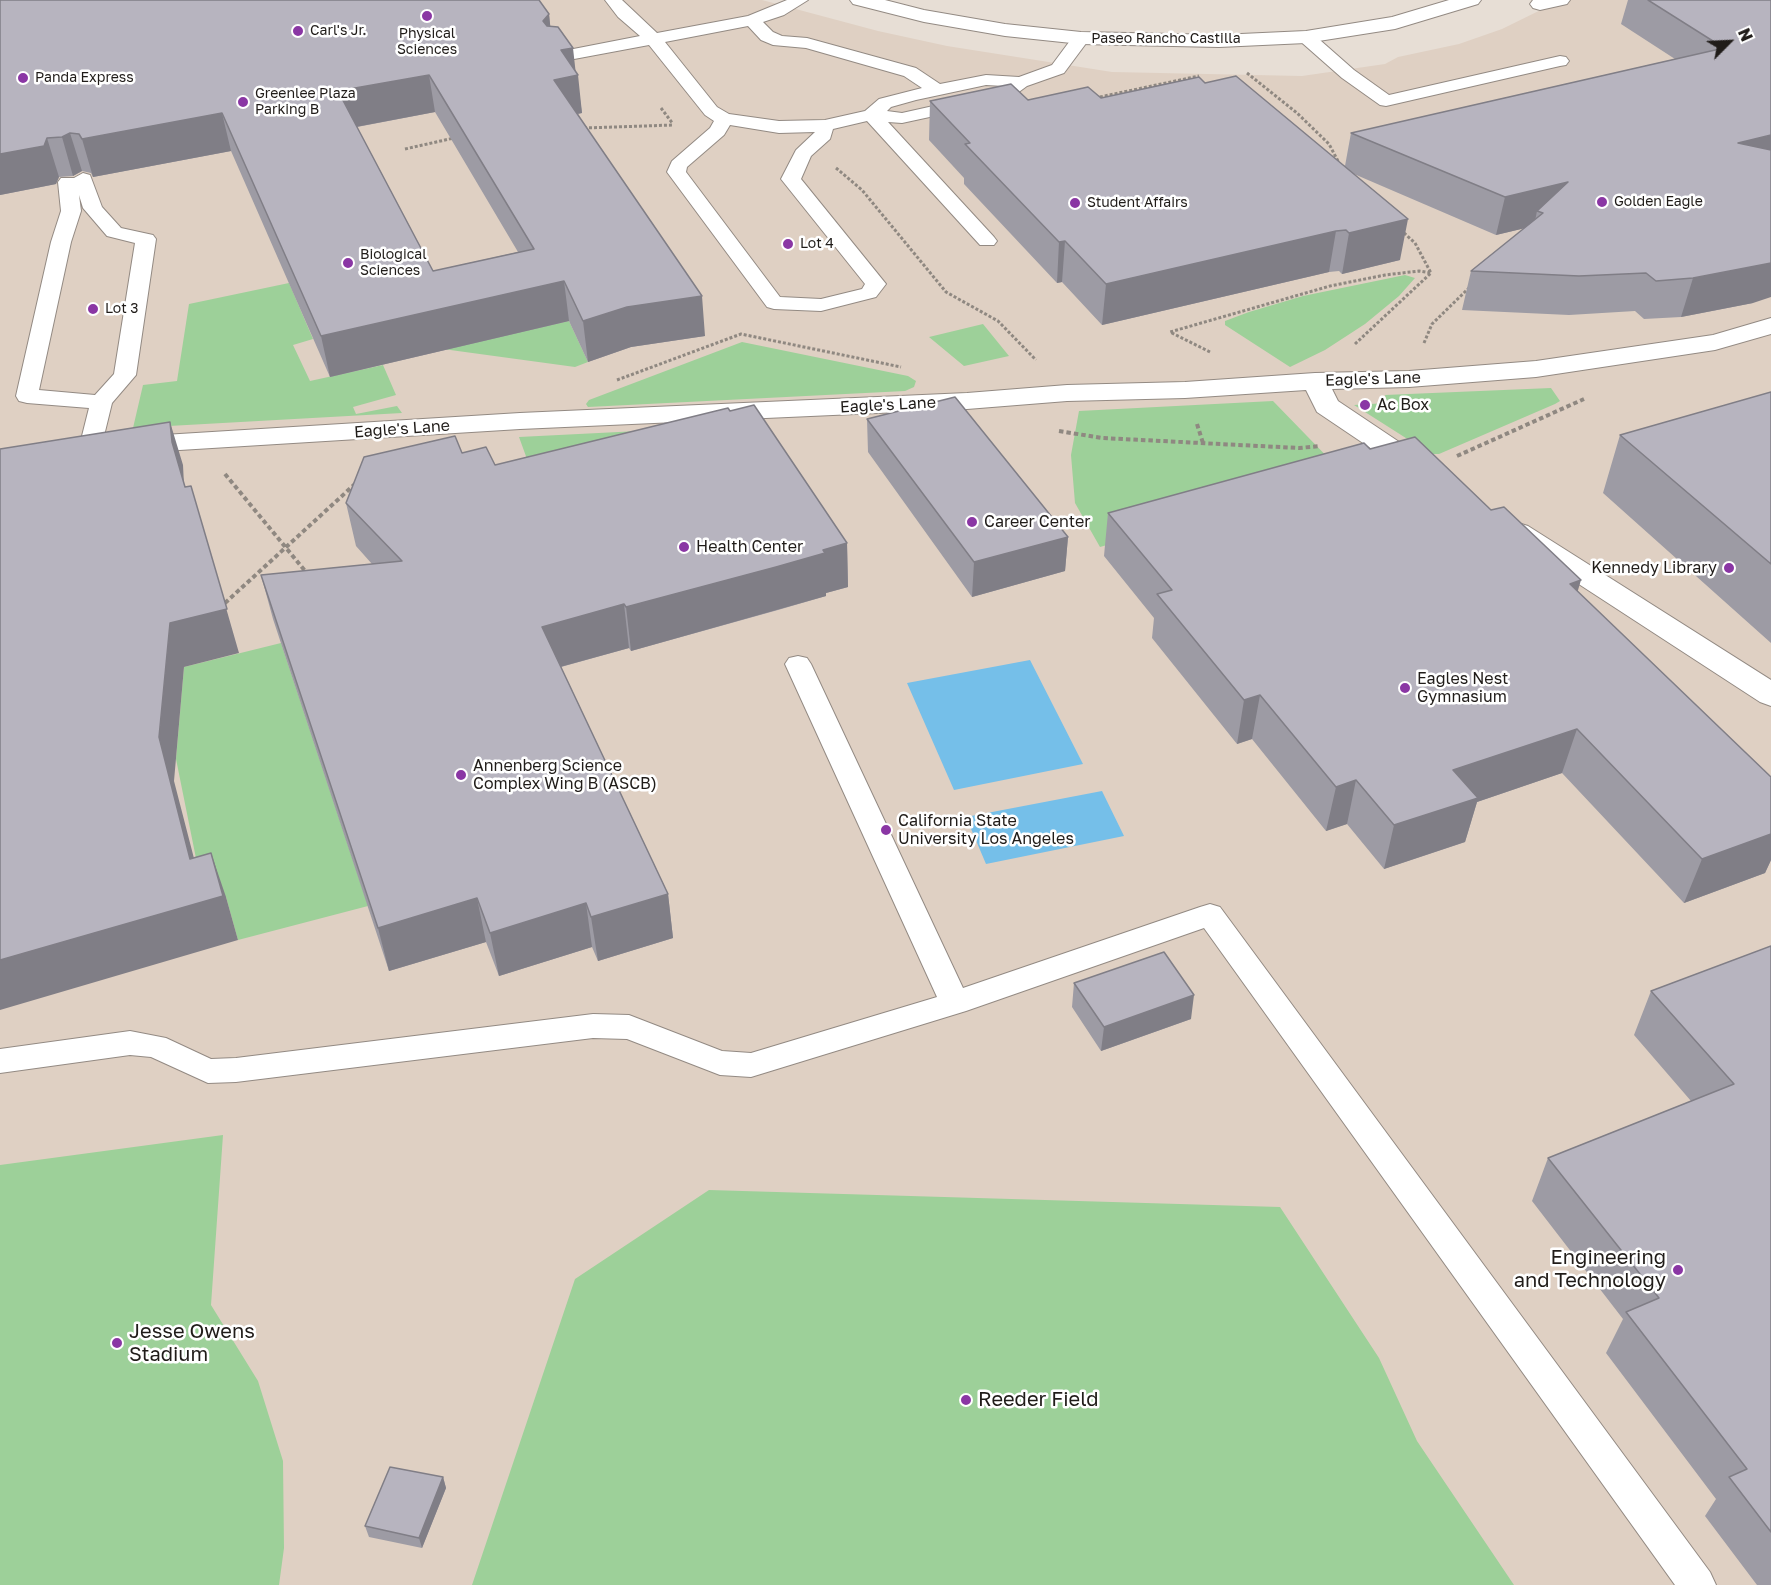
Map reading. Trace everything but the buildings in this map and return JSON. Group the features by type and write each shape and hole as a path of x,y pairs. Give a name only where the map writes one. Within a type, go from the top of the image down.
{"street":[{"name":"Paseo Rancho Castilla","path":"860,0 924,16 994,28 1081,38 1219,40 1306,37 1395,23 1471,0"},
{"name":"Eagle's Lane","path":"78,449 520,421 1185,390 1315,381 1409,380 1536,369 1715,342 1771,326"},
{"path":"1315,381 1327,406 1433,477"},
{"path":"1493,516 1771,695"}],"lane":[{"path":"614,0 624,13 653,38 711,111 724,119 779,127 825,126 872,115 902,118 1002,96 1021,82 1058,69 1081,38"},
{"path":"558,57 752,20 778,12 800,0"},
{"path":"752,20 767,36 779,41 807,43 910,72 937,90"},
{"path":"1306,37 1348,74 1386,101 1560,61"},
{"path":"872,115 885,103 937,90 986,80 1021,82"},
{"path":"872,115 987,241"},
{"path":"724,119 717,131 679,165 676,172 774,303 822,305 869,293 876,284 791,179 803,154 823,135 825,126"},
{"path":"78,449 101,402 125,375 146,239 114,232 93,208 76,180 71,211 27,396 101,402"},
{"path":"798,664 955,1003"},
{"path":"0,1061 130,1043 155,1046 208,1071 236,1070 593,1026 629,1028 720,1062 751,1065 955,1003 1210,915 1697,1585"}],"path":[{"path":"1219,40 1257,83 1297,113 1329,144 1340,164"},
{"path":"1090,99 1206,74"},
{"path":"580,128 673,125 664,112"},
{"path":"405,149 459,137"},
{"path":"832,164 862,190 946,292 999,321 1058,395 1058,431 1102,438 1299,448 1372,438"},
{"path":"1398,227 1415,243 1431,273"},
{"path":"1211,353 1170,332 1330,286 1385,275 1419,271 1431,273"},
{"path":"1315,381 1431,273"},
{"path":"1409,380 1431,324 1471,286"},
{"path":"614,381 741,334 902,367"},
{"path":"1433,477 1585,399"},
{"path":"197,441 307,574"},
{"path":"225,603 363,476"}],"shaded area":[{"name":"California State University Los Angeles","path":"0,0 762,0 878,31 947,46 1112,72 1302,76 1385,64 1398,57 1459,44 1502,29 1561,0 1771,0 1771,1585 0,1585"}],"green space":[{"path":"1405,275 1415,278 1399,296 1365,324 1325,350 1290,367 1225,325 1225,321 1249,312 1303,296"},
{"path":"289,283 313,339 293,345 310,381 383,365 396,395 353,407 356,414 397,406 402,413 133,428 143,385 177,381 189,304"},
{"path":"569,321 588,362 575,367 443,349"},
{"path":"983,324 1009,356 964,366 929,337"},
{"path":"742,342 908,376 916,381 914,387 905,391 588,407 586,404 589,400"},
{"path":"1551,388 1560,401 1555,404 1439,454 1431,454 1354,405 1387,403 1385,395"},
{"path":"1273,401 1339,469 1222,512 1100,547 1075,503 1071,455 1079,411"},
{"path":"718,427 535,481 519,437"},
{"path":"281,643 368,906 238,940 226,897 205,903 176,759 184,667"},
{"name":"Jesse Owens Stadium","path":"223,1135 211,1305 258,1381 283,1461 284,1548 279,1585 0,1585 0,1165"},
{"name":"Reeder Field","path":"709,1190 1280,1207 1379,1358 1417,1441 1514,1585 472,1585 575,1279"}],"water":[{"path":"1030,660 1083,764 954,790 907,683"},
{"path":"1102,791 1124,836 986,864 966,817"}],"place":[{"name":"Physical Sciences","path":"427,16"},
{"name":"Carl's Jr.","path":"298,31"},
{"name":"Panda Express","path":"23,78"},
{"name":"Greenlee Plaza Parking B","path":"243,102"},
{"name":"Golden Eagle","path":"1602,202"},
{"name":"Student Affairs","path":"1075,203"},
{"name":"Lot 4","path":"788,244"},
{"name":"Biological Sciences","path":"348,263"},
{"name":"Lot 3","path":"93,309"},
{"name":"Ac Box","path":"1365,405"},
{"name":"Career Center","path":"972,522"},
{"name":"Health Center","path":"684,547"},
{"name":"Kennedy Library","path":"1729,568"},
{"name":"Eagles Nest Gymnasium","path":"1405,688"},
{"name":"Annenberg Science Complex Wing B (ASCB)","path":"461,775"},
{"name":"California State University Los Angeles","path":"886,830"},
{"name":"Engineering and Technology","path":"1678,1270"},
{"name":"Jesse Owens Stadium","path":"117,1343"},
{"name":"Reeder Field","path":"966,1400"}]}
